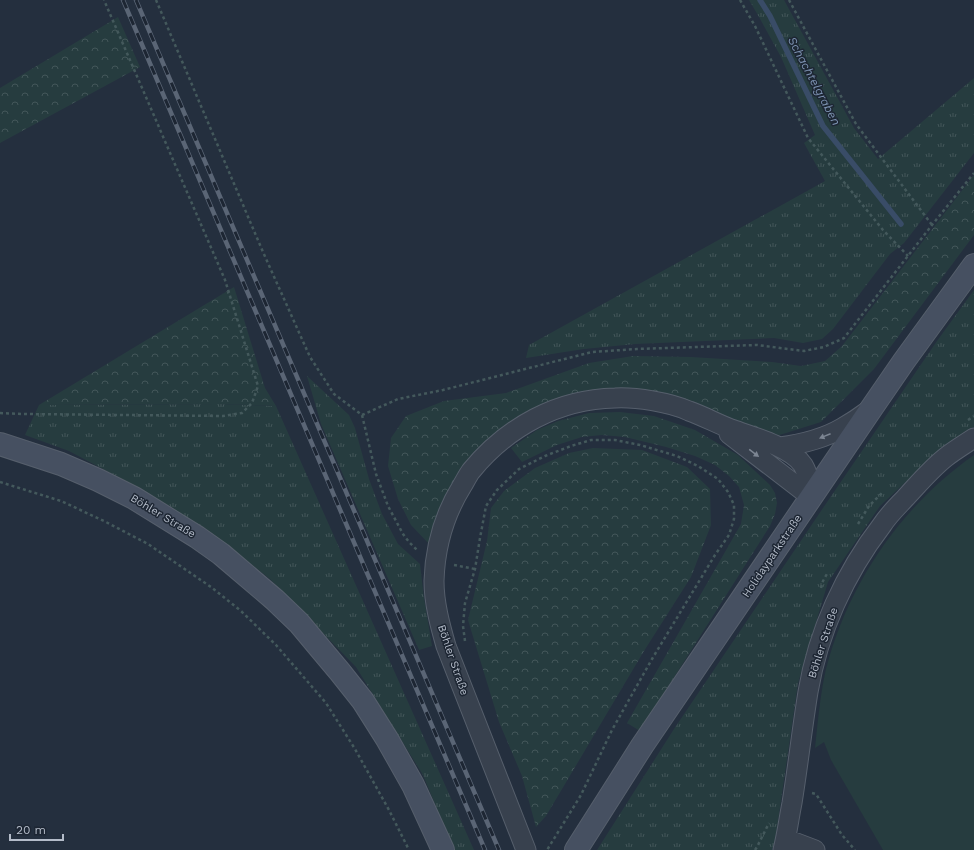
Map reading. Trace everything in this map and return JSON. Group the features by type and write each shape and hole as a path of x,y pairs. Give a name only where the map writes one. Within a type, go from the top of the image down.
{"main road":[{"name":"Holidayparkstraße","path":"576,850 642,746 811,497 904,362 974,265"},
{"name":"Böhler Straße","path":"0,444 61,464 134,498 197,537 221,554 275,600 319,647 362,701 413,785 443,850"}],"street":[{"name":"Böhler Straße","path":"526,850 446,646 436,605 434,582 436,552 442,528 457,494 470,472 499,442 517,428 534,418 572,404 593,400 615,398 636,399 659,402 688,410 712,421 780,447 802,464 809,481 811,497"},
{"path":"780,447 801,444 828,435 842,428 871,409"},
{"name":"Böhler Straße","path":"712,421 811,497"},
{"name":"Böhler Straße","path":"784,845 794,790 808,691 815,659 834,606 848,578 882,524 924,477 946,457 974,438"},
{"path":"784,845 815,850"}],"path":[{"path":"0,413 223,416 242,413 252,403 258,386 225,280 104,0"},
{"path":"156,0 263,252 310,357 334,394 362,415 376,474 388,506 409,542 418,552 436,562"},
{"path":"740,0 755,26 808,138 884,230 908,256"},
{"path":"789,0 856,124 932,225"},
{"path":"362,415 398,399 450,388 592,352 637,348 757,345 804,351 824,348 844,338 974,173"},
{"path":"466,646 463,626 465,603 475,569 486,506 497,490 519,469 544,456 571,446 591,440 615,440 640,445 677,456 698,466 718,479 728,492 734,505 734,519 729,535 648,665 612,730 581,795 547,850"},
{"path":"0,482 61,501 148,544 211,587 241,611 276,645 326,703 358,755 389,810 409,850"},
{"path":"794,790 816,794 842,835 855,850"},
{"path":"754,850 757,847 768,824 770,816"}],"green space":[{"path":"749,0 784,0 854,128 878,159 974,78 974,153 904,243 890,254 833,329 822,339 803,343 774,338 635,344 584,349 526,358 529,345 825,181 804,143 815,135 781,57"},
{"path":"118,17 140,67 0,143 0,88"},
{"path":"974,175 974,235 874,369 821,422 770,438 704,406 630,392 509,429 430,545 411,525 398,499 388,466 391,438 406,416 444,401 506,393 589,363 633,356 691,357 772,362 801,366 825,361 842,346"},
{"path":"234,287 265,388 276,406 219,404 39,405"},
{"path":"974,290 974,427 945,445 880,506 828,582 798,683 775,842 772,850 597,850 674,729 937,341"},
{"path":"307,376 349,415 355,428 369,479 382,514 398,544 420,564 432,646 419,650 321,424"},
{"path":"219,404 276,406 474,850 454,850 423,775 356,667 270,579 206,529 135,486 69,451 25,435 39,405"},
{"path":"620,412 654,416 695,430 738,455 770,485 775,493 777,503 775,514 770,526 640,731 627,723 741,524 744,505 739,487 729,476 715,465 695,456 666,447 625,437 602,435 582,437 557,445 522,462 511,448 537,430 558,421 589,413"},
{"path":"593,448 642,450 687,467 710,489 711,525 691,577 644,651 546,816 536,827 522,776 499,722 468,620 487,541 491,508 504,491 535,468 569,453"},
{"path":"974,455 974,850 883,850 831,760 824,742 815,748 826,669 836,637 848,607 863,577 881,549 923,498 948,475"}],"waterway":[{"name":"Schachtelgraben","path":"760,0 770,16 823,126 901,224"}],"railway":[{"path":"123,0 485,850"},
{"path":"136,0 499,850"}]}
